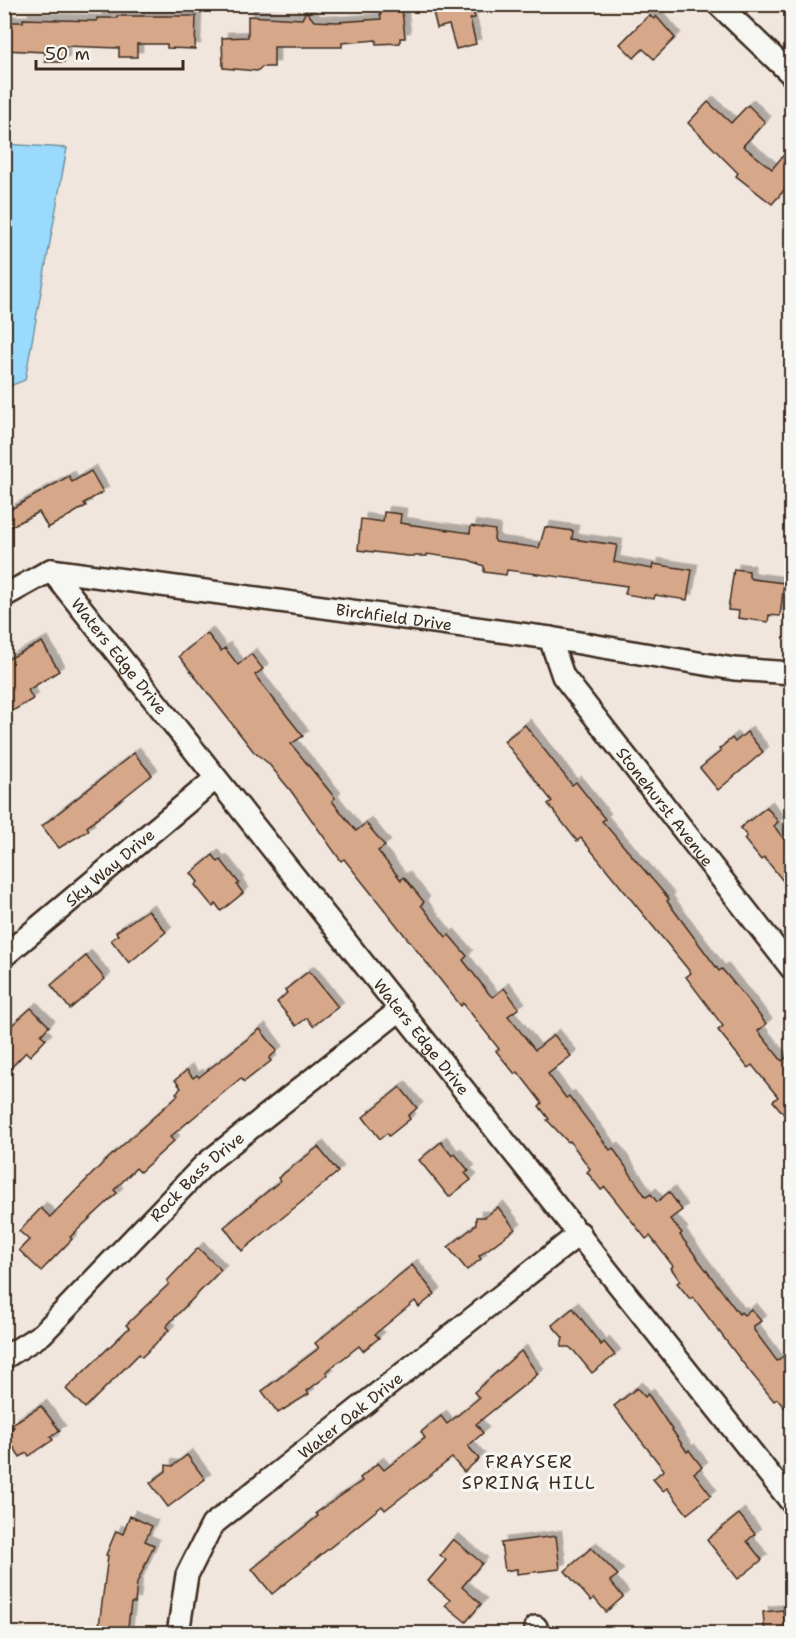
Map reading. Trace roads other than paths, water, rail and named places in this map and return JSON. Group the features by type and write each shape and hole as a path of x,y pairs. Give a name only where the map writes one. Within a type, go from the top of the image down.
{"street":[{"path":"718,4 792,75"},
{"path":"4,596 51,570"},
{"name":"Birchfield Drive","path":"51,570 550,638 734,669 792,674"},
{"name":"Waters Edge Drive","path":"51,570 214,779 580,1233 792,1503"},
{"name":"Stonehurst Avenue","path":"550,638 562,676 792,969"},
{"name":"Sky Way Drive","path":"4,956 214,779"},
{"name":"Rock Bass Drive","path":"4,1358 42,1334 204,1165 401,1009"},
{"name":"Water Oak Drive","path":"178,1634 187,1575 212,1526 580,1233"}],"water":[{"path":"4,144 67,148 25,380 5,388"}],"district":[{"name":"FRAYSER SPRING HILL","path":"529,1472"}]}
